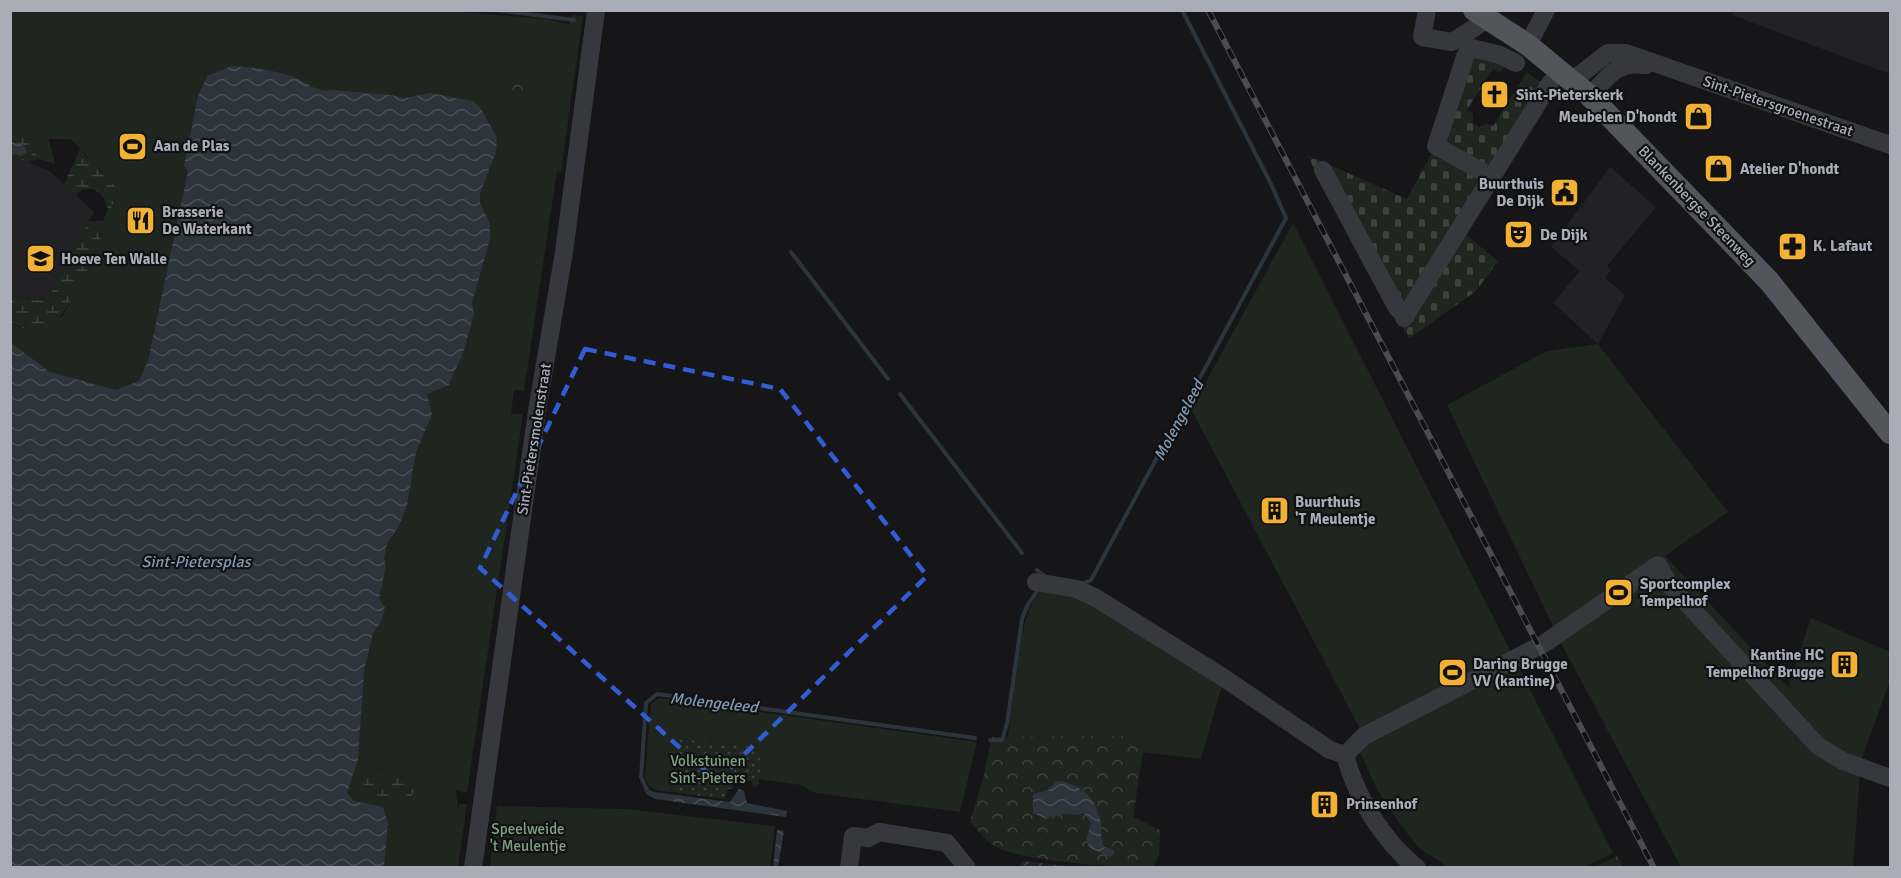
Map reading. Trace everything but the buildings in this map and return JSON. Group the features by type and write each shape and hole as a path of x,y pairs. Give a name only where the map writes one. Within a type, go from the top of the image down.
{"main road":[{"name":"Blankenbergse Steenweg","path":"1481,15 1520,57 1590,96 1769,281 1890,433"}],"street":[{"name":"Sint-Pietersmolenstraat","path":"473,867 537,411 564,252 597,10"},
{"path":"1427,10 1422,37 1452,42 1481,15"},
{"path":"1492,177 1436,146 1466,54 1472,48 1520,57 1546,10"},
{"name":"Sint-Pietersgroenestraat","path":"1562,81 1608,53 1626,53 1890,145"},
{"name":"Sint-Pietersgroenestraat","path":"1590,96 1623,65 1632,63 1666,68"},
{"path":"1323,170 1397,308 1405,317 1492,177 1562,81"},
{"path":"1345,755 1364,736 1545,643 1658,565 1669,584 1818,746 1843,761 1890,778"},
{"path":"1036,582 1077,589 1096,598 1221,676 1330,750 1345,755"},
{"path":"1345,755 1357,787 1384,836 1417,867"},
{"path":"849,867 853,836 868,838 879,832 947,843 967,867"}],"highlighted area":[{"path":"585,349 780,389 927,576 717,781 480,568"}],"shaded area":[{"path":"1734,10 1890,11 1890,74 1732,15"},
{"name":"Hoeve Ten Walle","path":"10,158 29,162 51,172 94,212 47,301 11,296"},
{"path":"1610,167 1656,207 1607,266 1611,270 1605,278 1625,295 1598,344 1553,303 1580,271 1551,247"},
{"path":"1024,861 1074,867 1016,867"}],"green space":[{"name":"Sint-Pietersplas","path":"434,10 548,19 569,25 572,15 583,16 561,172 557,171 524,391 514,390 511,414 523,414 467,793 456,790 458,808 460,804 467,804 458,867 11,867 10,322 22,329 63,316 92,260 118,189 71,139 49,139 55,164 38,159 32,139 11,136 11,11"},
{"path":"1459,53 1507,61 1500,73 1493,69 1467,110 1473,114 1473,123 1479,127 1487,123 1493,126 1527,72 1550,89 1465,234 1498,261 1476,291 1410,338 1398,322 1307,155 1407,199 1433,151"},
{"path":"527,81 525,105 503,85"},
{"path":"11,136 32,139 38,159 29,162 11,158"},
{"path":"80,149 118,189 90,265 71,301 46,332 22,328 11,322 11,296 47,301 89,221 103,221 108,209 104,197 94,189 83,189 76,195 64,184"},
{"path":"1293,223 1613,853 1585,867 1449,868 1418,847 1378,791 1359,750 1367,742 1191,409"},
{"name":"Sportcomplex Tempelhof","path":"1598,344 1728,512 1665,556 1788,687 1811,618 1890,652 1890,681 1861,761 1853,867 1681,867 1563,647 1447,405 1547,351"},
{"path":"1043,589 1075,592 1223,682 1201,759 1142,752 1133,817 1160,830 1159,854 1153,867 1070,862 1005,851 993,845 970,822 983,779 992,737 1008,737 1014,680 1022,636 1034,600"},
{"path":"659,698 977,742 960,812 816,793 801,785 759,779 762,748 679,739 671,792 655,789 649,785 645,777 651,704"},
{"path":"1128,736 1143,752 1133,817 1160,830 1159,854 1153,867 1095,865 1046,859 1005,851 990,843 970,822 983,779 992,737","holes":["1057,781 1065,782 1085,792 1094,804 1100,820 1104,847 1086,841 1091,823 1084,813 1063,814 1033,794 1048,790"]},
{"name":"Volkstuinen Sint-Pieters","path":"679,739 763,748 758,786 752,787 752,781 734,780 733,789 728,789 725,799 671,792"},
{"path":"366,775 393,777 407,781 417,788 408,800 394,800 365,792 363,783"},
{"name":"Speelweide 't Meulentje","path":"497,806 626,809 775,826 770,867 490,867"},
{"path":"1617,856 1623,867 1595,867"}],"water":[{"name":"Sint-Pietersplas","path":"232,66 288,75 326,91 405,98 430,93 472,101 480,107 497,138 496,152 480,193 480,203 490,224 490,239 472,303 474,314 464,350 449,385 427,394 432,415 416,452 407,505 399,526 387,544 384,559 386,566 379,598 385,608 381,622 373,633 364,671 358,759 347,793 354,801 383,807 388,824 384,867 11,867 11,343 50,372 116,390 139,381 148,361 188,171 184,166 198,96 207,76"},
{"path":"11,142 24,145 27,153 20,156 11,153"},
{"path":"1057,781 1079,788 1090,798 1098,811 1104,847 1112,849 1115,853 1110,857 1090,848 1086,841 1091,823 1084,813 1061,814 1047,819 1033,813 1033,794 1048,790"},
{"path":"644,788 654,792 730,802 739,789 744,791 747,803 787,811 786,817 655,799 646,794"},
{"path":"777,830 784,831 778,867 773,867"}],"waterway":[{"path":"496,10 574,20"},
{"name":"Molengeleed","path":"1082,584 1091,580 1286,218 1182,10"},
{"path":"791,252 888,379"},
{"path":"900,394 1022,553"},
{"path":"1037,570 1045,576"},
{"name":"Molengeleed","path":"990,740 1002,740 1007,724 1022,619 1027,606 1039,588"},
{"name":"Molengeleed","path":"647,790 641,777 646,703 657,694 975,738"}],"railway":[{"path":"1208,10 1654,868"}],"place":[{"name":"Sint-Pieterskerk","path":"1495,95"},
{"name":"Meubelen D'hondt","path":"1698,117"},
{"name":"Aan de Plas","path":"133,146"},
{"name":"Atelier D'hondt","path":"1719,169"},
{"name":"Buurthuis De Dijk","path":"1565,193"},
{"name":"Brasserie De Waterkant","path":"141,221"},
{"name":"De Dijk","path":"1519,235"},
{"name":"K. Lafaut","path":"1792,246"},
{"name":"Hoeve Ten Walle","path":"40,259"},
{"name":"Buurthuis 'T Meulentje","path":"1274,511"},
{"name":"Sportcomplex Tempelhof","path":"1619,593"},
{"name":"Kantine HC Tempelhof Brugge","path":"1845,664"},
{"name":"Daring Brugge VV (kantine)","path":"1452,673"},
{"name":"Prinsenhof","path":"1325,804"}]}
